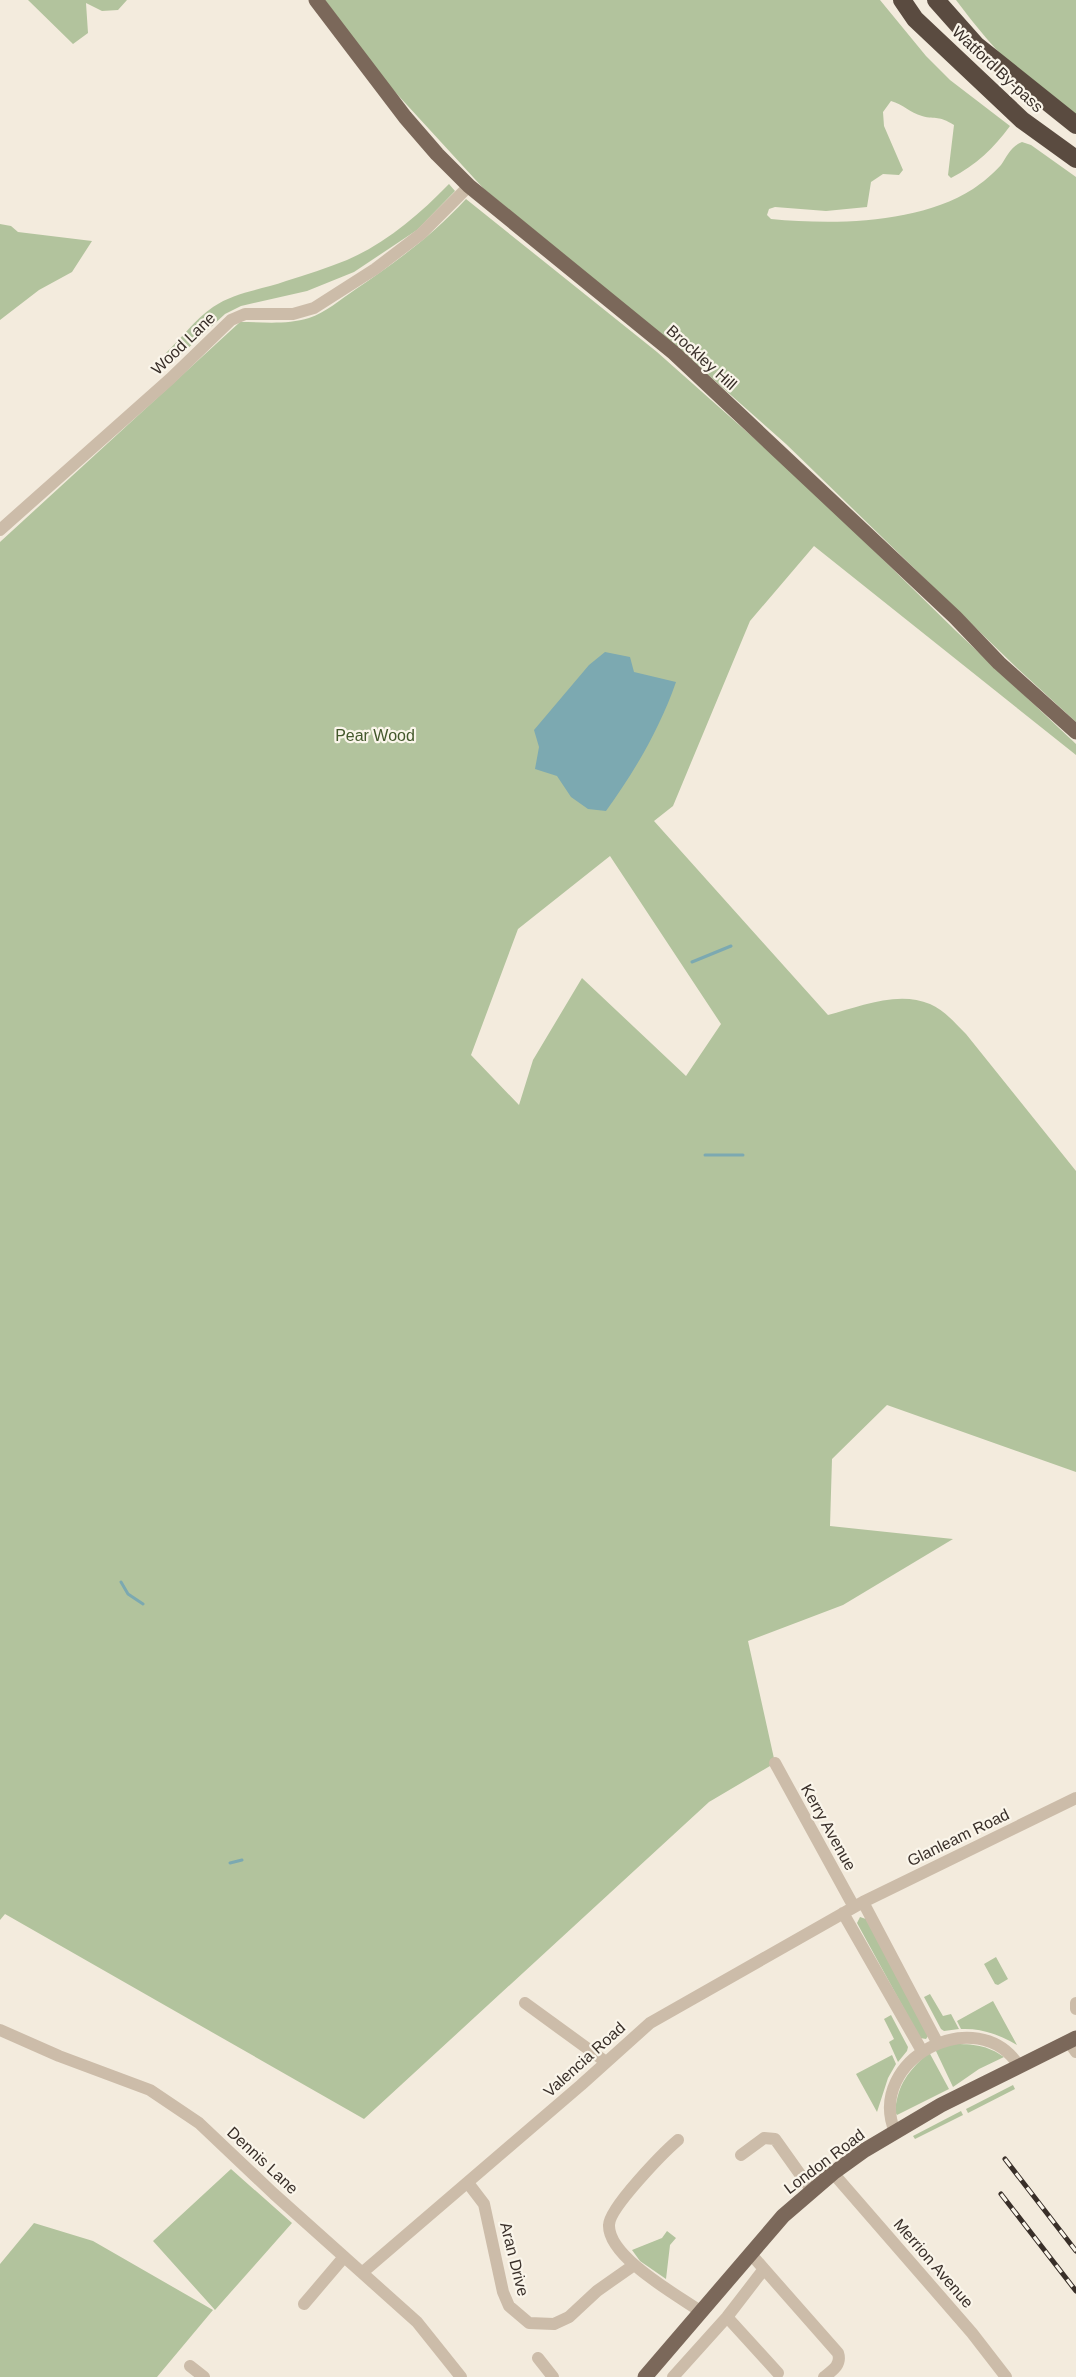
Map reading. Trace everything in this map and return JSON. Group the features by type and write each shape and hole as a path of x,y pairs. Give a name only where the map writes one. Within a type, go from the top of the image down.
{"highway":[{"name":"Watford By-pass","path":"902,0 915,19 1022,120 1076,159"},
{"name":"Watford By-pass","path":"938,0 957,27 975,45 1076,126"}],"main road":[{"name":"Brockley Hill","path":"316,0 405,117 469,186 674,353 955,617 999,663 1076,732"},
{"name":"London Road","path":"645,2377 783,2216 833,2173 941,2105 1019,2066 1074,2044"}],"street":[{"name":"Wood Lane","path":"0,530 170,379 231,320 245,314 293,314 314,308 375,269 421,234 469,186"},
{"name":"Kerry Avenue","path":"775,1763 853,1908 922,2051"},
{"name":"Glanleam Road","path":"853,1908 1076,1798"},
{"name":"Kerry Avenue","path":"853,1908 937,2042"},
{"name":"Valencia Road","path":"363,2272 650,2023 853,1908"},
{"path":"525,2003 606,2062"},
{"path":"1076,2003 1076,2009"},
{"name":"Dennis Lane","path":"0,2030 59,2056 150,2090 199,2123 417,2322 458,2376"},
{"path":"895,2132 889,2116 893,2091 903,2070 922,2051 937,2042 963,2039 984,2041 1008,2051 1019,2066"},
{"path":"741,2155 764,2138 775,2139 812,2191"},
{"path":"678,2140 664,2152 638,2182 610,2219 609,2226 611,2237 634,2265 700,2311"},
{"name":"Merrion Avenue","path":"833,2173 972,2333 1006,2377"},
{"name":"Aran Drive","path":"468,2183 484,2204 503,2292 509,2306 529,2324 554,2324 569,2317 597,2291 634,2265"},
{"path":"750,2253 838,2353 840,2357 837,2366 824,2377"},
{"path":"304,2304 344,2257"},
{"path":"673,2377 727,2317 765,2269"},
{"path":"727,2317 778,2373"},
{"path":"538,2358 553,2377"},
{"path":"190,2366 204,2377"}],"green space":[{"path":"28,0 127,0 118,10 102,11 86,3 88,33 73,44"},
{"path":"325,0 880,0 926,56 950,80 1010,126 984,155 951,178 948,175 954,125 941,119 918,115 891,101 883,112 884,126 903,170 899,175 883,174 871,182 867,207 826,211 775,207 769,209 767,215 771,219 848,221 902,215 927,209 951,201 976,187 1001,165 1012,149 1022,142 1031,145 1076,177 1076,722 1017,668 786,444 678,348 484,189 385,81"},
{"path":"956,0 1076,0 1076,123 1042,96 1012,66"},
{"path":"449,184 455,191 417,230 354,272 307,291 241,306 225,314 171,364 164,355 206,312 221,302 316,271 361,253 401,227"},
{"name":"Pear Wood","path":"466,199 657,352 812,490 1076,744 1076,755 814,546 750,621 673,806 654,821 828,1015 892,999 918,1000 935,1007 966,1034 1076,1171 1076,1472 887,1405 832,1459 830,1526 953,1539 843,1605 748,1641 775,1763 709,1802 364,2119 5,1914 0,1920 0,542 240,322 292,322 321,313 400,258","holes":["610,856 721,1024 686,1076 582,978 533,1060 519,1105 471,1055 518,929"]},
{"path":"0,224 11,226 18,232 92,241 72,272 39,290 0,320"},
{"path":"860,1917 866,1919 928,2036 926,2039 920,2038 857,1923"},
{"path":"996,1957 1008,1979 998,1985 995,1984 984,1964"},
{"path":"930,1994 943,2016 951,2014 959,2029 944,2031 941,2029 924,1997"},
{"path":"993,2001 1017,2045 990,2033 961,2029 957,2021"},
{"path":"891,2015 908,2047 898,2062 889,2042 894,2039 884,2019"},
{"path":"953,2044 980,2046 1004,2057 979,2069 953,2087 935,2049"},
{"path":"929,2052 949,2089 897,2115 896,2102 905,2079"},
{"path":"892,2055 896,2064 888,2078 877,2112 856,2074"},
{"path":"1013,2085 1015,2089 968,2113 966,2109"},
{"path":"961,2111 963,2115 915,2139 913,2136"},
{"path":"231,2169 292,2223 215,2310 153,2241"},
{"path":"34,2223 93,2241 213,2310 157,2377 0,2377 0,2264"},
{"path":"667,2231 676,2238 670,2245 666,2279 640,2261 632,2250 662,2238"}],"water":[{"path":"605,652 630,657 634,672 676,682 646,749 606,811 588,809 571,797 557,776 535,769 539,747 534,730 589,665"}],"waterway":[{"path":"692,962 731,946"},
{"path":"705,1155 743,1155"},
{"path":"121,1582 128,1594 143,1604"},
{"path":"230,1863 242,1860"}],"railway":[{"path":"1005,2159 1076,2251"},
{"path":"1001,2194 1076,2291"}]}
